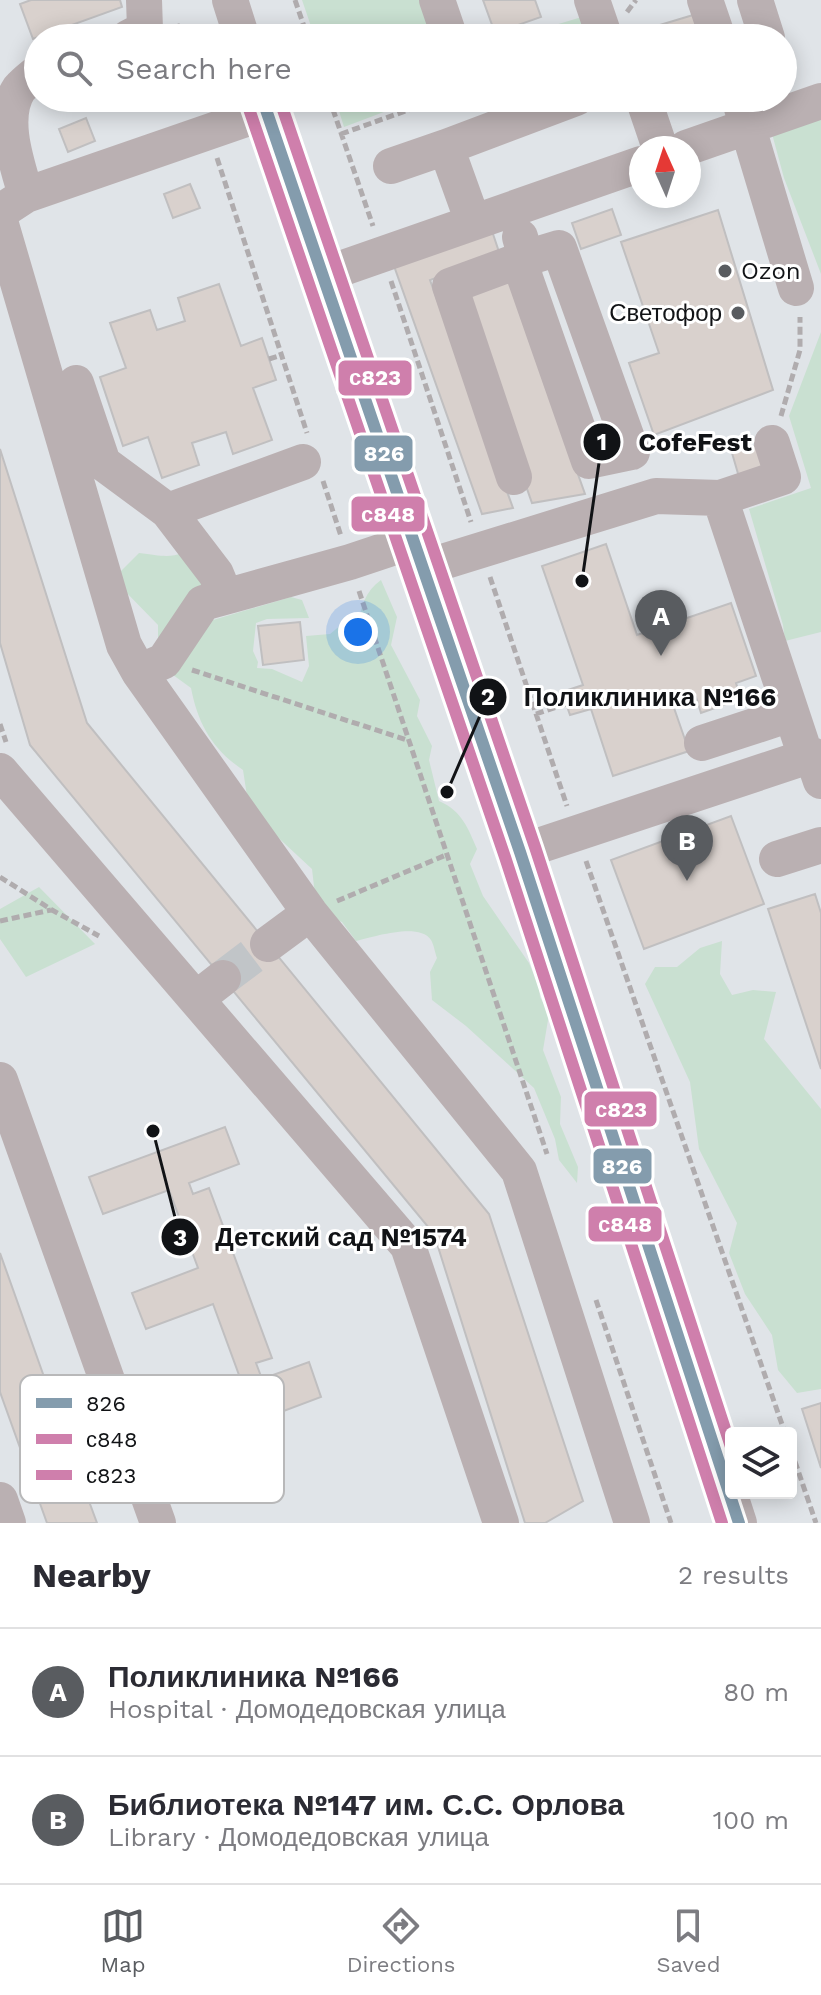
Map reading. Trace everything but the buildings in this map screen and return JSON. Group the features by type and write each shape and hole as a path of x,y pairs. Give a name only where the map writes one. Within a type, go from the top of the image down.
{"street":[{"path":"144,0 145,24"},
{"path":"230,0 238,24"},
{"path":"437,0 445,24"},
{"path":"592,0 600,24"},
{"path":"705,0 713,24"},
{"path":"755,0 763,24"},
{"path":"24,84 16,91 7,129 13,203 208,131 249,112"},
{"path":"797,104 821,101"},
{"path":"266,112 520,852 736,1522"},
{"path":"391,166 539,112"},
{"path":"648,112 656,136"},
{"path":"701,139 743,112 796,288"},
{"path":"446,147 473,222"},
{"path":"323,275 629,168"},
{"path":"512,208 526,258 524,275 589,461 632,452 559,248 526,258 450,286 514,477"},
{"path":"0,221 124,645 152,667 310,913 519,1171 632,1523"},
{"path":"76,383 103,463 168,511 216,574 225,596"},
{"path":"152,667 203,603 350,562 481,551 656,496 720,498 783,477 772,443"},
{"path":"168,511 312,460"},
{"path":"520,852 576,833 813,769 791,714 720,498"},
{"path":"702,743 791,714"},
{"path":"0,771 209,989 408,1246 501,1523"},
{"path":"777,859 821,845"},
{"path":"268,944 310,913"},
{"path":"0,1080 105,1375"},
{"path":"0,1500 8,1523"},
{"path":"151,1503 158,1523"}],"path":[{"path":"295,0 303,24"},
{"path":"334,112 576,833 783,1427"},
{"path":"341,134 403,112"},
{"path":"208,131 282,355 312,460 350,562 551,1166"},
{"path":"772,443 800,350 801,322 796,288"},
{"path":"269,359 282,355"},
{"path":"152,667 407,740"},
{"path":"536,714 566,704"},
{"path":"310,913 446,855"},
{"path":"0,877 108,940"},
{"path":"0,921 52,910"},
{"path":"591,1285 671,1523"},
{"path":"797,1466 818,1520"}],"green space":[{"path":"302,0 450,0 458,24 310,24"},
{"path":"585,16 590,24 558,24"},
{"path":"339,112 384,112 344,127"},
{"path":"821,112 821,274 784,178 771,130"},
{"path":"821,332 821,632 785,641 749,509 811,488 789,416"},
{"path":"203,540 207,610 213,620 291,597 302,600 309,618 267,619 256,623 253,651 257,668 272,669 302,682 309,666 306,636 330,634 341,625 359,626 364,600 381,580 397,617 391,645 420,700 417,716 432,746 429,760 439,801 459,815 467,827 477,849 470,864 483,896 529,963 549,1014 543,1050 561,1097 560,1124 578,1167 577,1183 559,1160 555,1139 534,1088 466,1026 432,1000 430,972 437,958 431,940 417,932 407,931 356,941 342,922 334,919 315,895 312,869 270,830 247,796 243,770 208,735 191,688 158,664 158,625 120,586 119,573 139,553 172,556"},
{"path":"39,887 95,944 26,977 0,939 0,909"},
{"path":"722,941 720,974 732,995 753,990 776,992 764,1039 821,1109 821,1389 797,1393 778,1370 772,1335 745,1294 729,1253 737,1223 699,1149 690,1082 645,984 655,967 677,967 700,948"}],"tunnel":[{"path":"223,978 268,944"}],"transit line":[{"name":"с848","path":"250,112 505,857 722,1523"},
{"name":"826","path":"267,112 520,852 739,1523"},
{"name":"с823","path":"284,112 535,847 725,1429"}],"place":[{"name":"Ozon","path":"725,271"},
{"name":"Светофор","path":"738,313"},
{"name":"CofeFest","path":"582,581"},
{"name":"Поликлиника №166","path":"661,656"},
{"name":"Поликлиника №166","path":"447,792"},
{"name":"Библиотека №147 им. С.С. Орлова","path":"687,881"},
{"name":"Детский сад №1574","path":"153,1131"}]}
